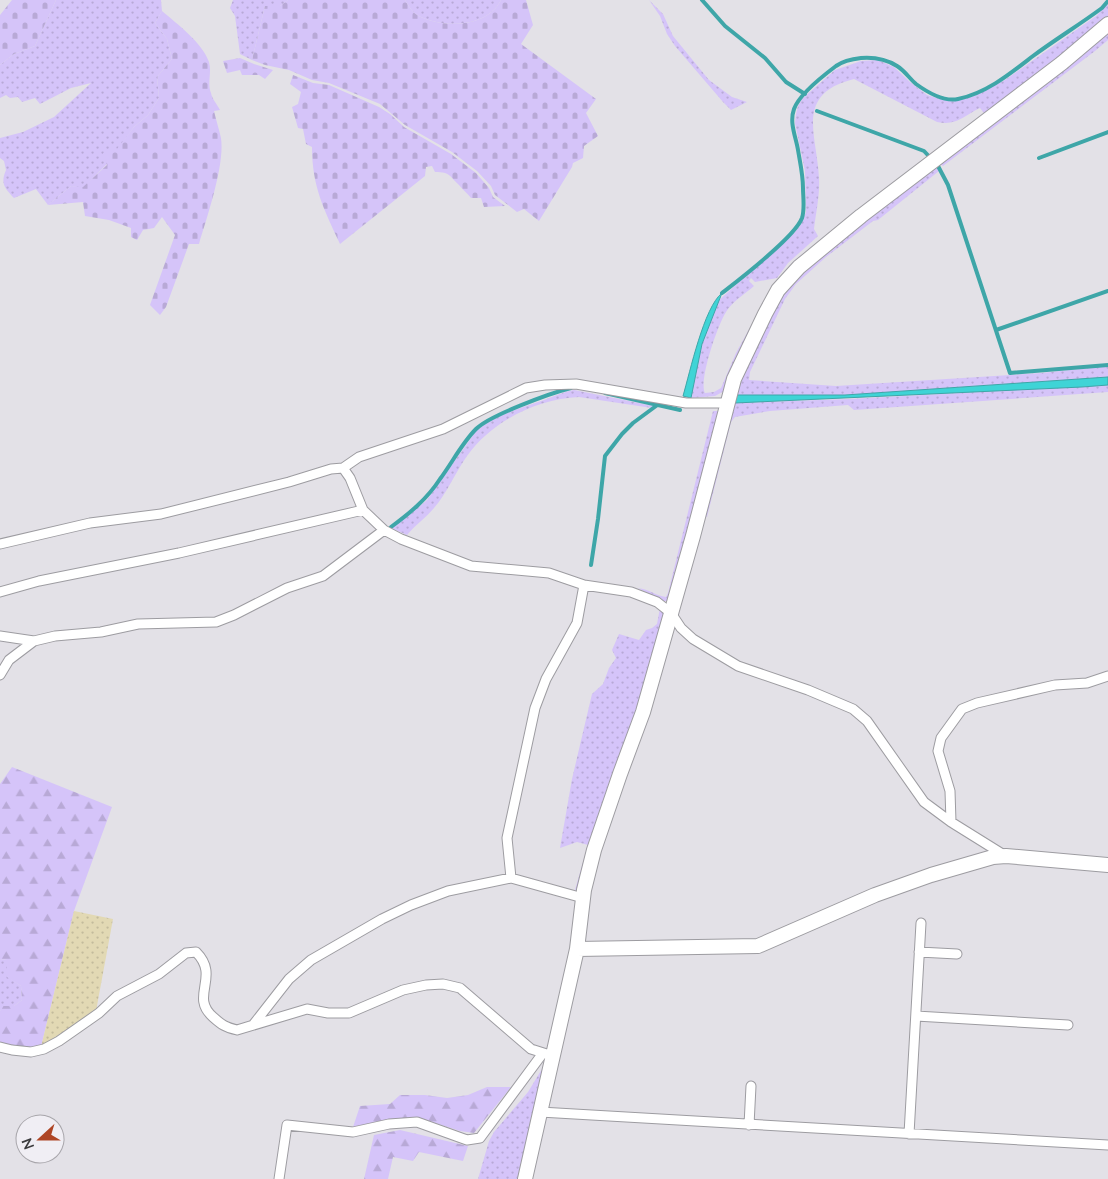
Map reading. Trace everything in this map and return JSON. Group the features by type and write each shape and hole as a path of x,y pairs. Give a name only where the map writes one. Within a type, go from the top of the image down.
{"street":[{"path":"525,1179 540,1112 548,1055 577,949 584,898 594,850 643,712 734,378 773,298 799,267 861,216 1062,63 1108,24"},
{"path":"0,544 90,523 161,514 289,482 331,469 343,468 359,457 444,429 526,388 576,384 686,403 728,403"},
{"path":"343,468 350,478 363,510 384,530 401,539 471,566 549,573 584,585 632,592 657,602 671,613 680,628 693,639 738,666 808,690 853,709 867,721 924,802 951,822 1006,856"},
{"path":"0,592 39,581 178,553 363,510"},
{"path":"0,636 34,641 55,636 101,632 138,624 216,622 287,588 323,576 384,530"},
{"path":"511,878 507,838 535,708 546,679 577,623 584,585"},
{"path":"0,675 9,660 34,641"},
{"path":"951,822 950,791 938,751 941,738 962,709 986,701 1055,685 1087,683 1108,676"},
{"path":"577,949 758,946 875,895 931,875 993,857 1006,856 1108,865"},
{"path":"253,1026 289,979 310,960 382,918 411,905 448,891 511,878 584,898"},
{"path":"909,1134 921,923"},
{"path":"0,1047 30,1052 44,1049 59,1041 99,1013 117,996 159,974 186,953 196,952 204,960 207,970 203,1001 206,1011 225,1027 237,1030 284,1014 307,1009 328,1013 349,1013 403,990 426,985 443,984 460,988 531,1049 548,1055"},
{"path":"919,952 957,954"},
{"path":"916,1016 1068,1025"},
{"path":"279,1179 287,1125 353,1132 389,1124 418,1122 467,1140 480,1138 548,1055"},
{"path":"749,1125 751,1086"},
{"path":"540,1112 1108,1145"}],"green space":[{"path":"12,0 56,0 35,46 14,54 0,65 0,15"},
{"path":"56,0 161,0 162,11 155,23 167,39 172,59 157,77 159,98 148,115 134,127 107,164 83,188 71,186 48,205 36,189 14,198 6,188 3,179 6,170 4,161 0,158 0,138 23,132 54,117 91,83 71,88 40,104 35,98 22,102 18,97 10,98 6,95 0,98 0,65 14,54 35,46"},
{"path":"233,0 288,0 280,6 265,6 252,60 240,54 235,16 230,8"},
{"path":"288,0 405,0 417,15 427,20 451,24 475,21 494,9 501,0 526,0 533,25 521,44 596,99 586,113 598,136 584,146 583,158 573,163 539,221 524,209 517,212 495,195 491,186 477,171 452,152 405,125 380,104 329,83 312,80 289,70 252,60 265,6 280,6"},
{"path":"405,0 501,0 494,9 475,21 451,24 427,20 417,15"},
{"path":"649,0 663,14 673,36 709,80 732,97 747,102 731,110 723,102 675,46 667,34 660,16"},
{"path":"1108,4 1108,19 963,130 984,113 980,108 960,120 950,123 937,122 854,79 835,86 823,95 816,105 813,118 819,184 814,229 818,236 788,263 777,278 755,282 751,278 749,281 754,286 728,309 710,351 704,376 705,393 714,392 721,388 736,353 774,284 784,277 809,249 844,224 800,262 726,390 715,396 691,398 702,344 718,301 794,233 800,226 806,212 805,171 795,123 798,106 803,98 835,70 861,61 878,60 894,67 927,95 953,101 974,96 1005,80 1096,16"},
{"path":"162,11 201,47 206,55 209,62 209,82 212,97 220,110 214,111 222,149 218,176 199,244 189,244 166,307 160,315 150,305 175,235 162,217 154,228 143,230 137,240 131,237 131,228 109,220 85,216 83,202 48,205 71,186 83,187 107,165 103,153 117,149 134,127 148,115 159,98 157,77 172,59 167,39 155,23"},
{"path":"1108,31 1108,40 1095,51 943,166 939,163"},
{"path":"240,58 273,70 265,79 259,75 242,75 240,70 227,73 223,61"},
{"path":"293,75 313,83 329,85 379,107 404,127 451,154 476,173 489,188 493,197 505,206 484,207 481,198 471,198 449,175 435,172 432,166 426,167 425,176 340,244 320,197 314,174 312,147 306,144 303,129 298,128 292,107 298,104 301,92 290,84"},
{"path":"936,165 939,171 878,220 873,221 826,257 796,284 785,299 750,372 749,380 836,386 1041,373 1099,367 1108,367 1108,377 845,395 735,395 733,399 736,403 1108,385 1108,392 854,410 848,405 770,411 735,417 731,422 707,517 701,514 734,391 782,295 800,274"},
{"path":"574,390 654,406 652,408 579,397 547,402 516,414 477,444 463,462 439,502 407,535 391,528 427,500 476,431 509,412"},
{"path":"713,411 719,411 672,597 667,601 663,601 638,588 666,597 668,593"},
{"path":"660,608 667,616 578,889 575,890 588,845 577,842 560,848 572,779 592,694 603,684 609,668 616,658 612,650 619,634 639,640 646,630 657,624"},
{"path":"12,767 112,807 74,911 41,1047 29,1049 0,1044 0,1011 3,1006 14,1006 22,1000 21,986 7,977 7,960 0,959 0,784"},
{"path":"0,959 7,960 8,977 21,986 22,1000 14,1006 4,1006 0,1011"},
{"path":"545,1064 520,1179 478,1179 489,1141 494,1132 528,1092"},
{"path":"487,1087 511,1087 474,1133 460,1131 420,1118 403,1118 353,1127 360,1106 390,1104 400,1095 425,1095 447,1098 468,1095"},
{"path":"400,1130 468,1146 463,1161 419,1152 413,1161 393,1157 388,1179 364,1179 374,1135"}],"sand":[{"path":"74,911 113,919 96,1011 57,1039 41,1047"}],"water":[{"path":"722,293 702,344 691,398 683,396 704,325 715,300"},
{"path":"1108,377 1108,385 1082,387 735,403 733,399 735,395 845,395"}],"waterway":[{"path":"702,0 725,26 765,58 786,82 805,94"},
{"path":"722,293 789,236 802,218 804,207 802,178 793,125 794,109 806,92 836,66 848,60 861,58 884,60 900,68 916,84 930,93 941,98 958,99 979,92 998,82 1102,8 1108,1"},
{"path":"817,111 924,151 938,166 948,185 1010,373 1108,365"},
{"path":"1039,158 1108,132"},
{"path":"996,330 1108,291"},
{"path":"391,527 430,493 466,440 483,423 536,399 571,388"},
{"path":"605,393 680,410"},
{"path":"591,565 605,456 633,423 656,406"}]}
